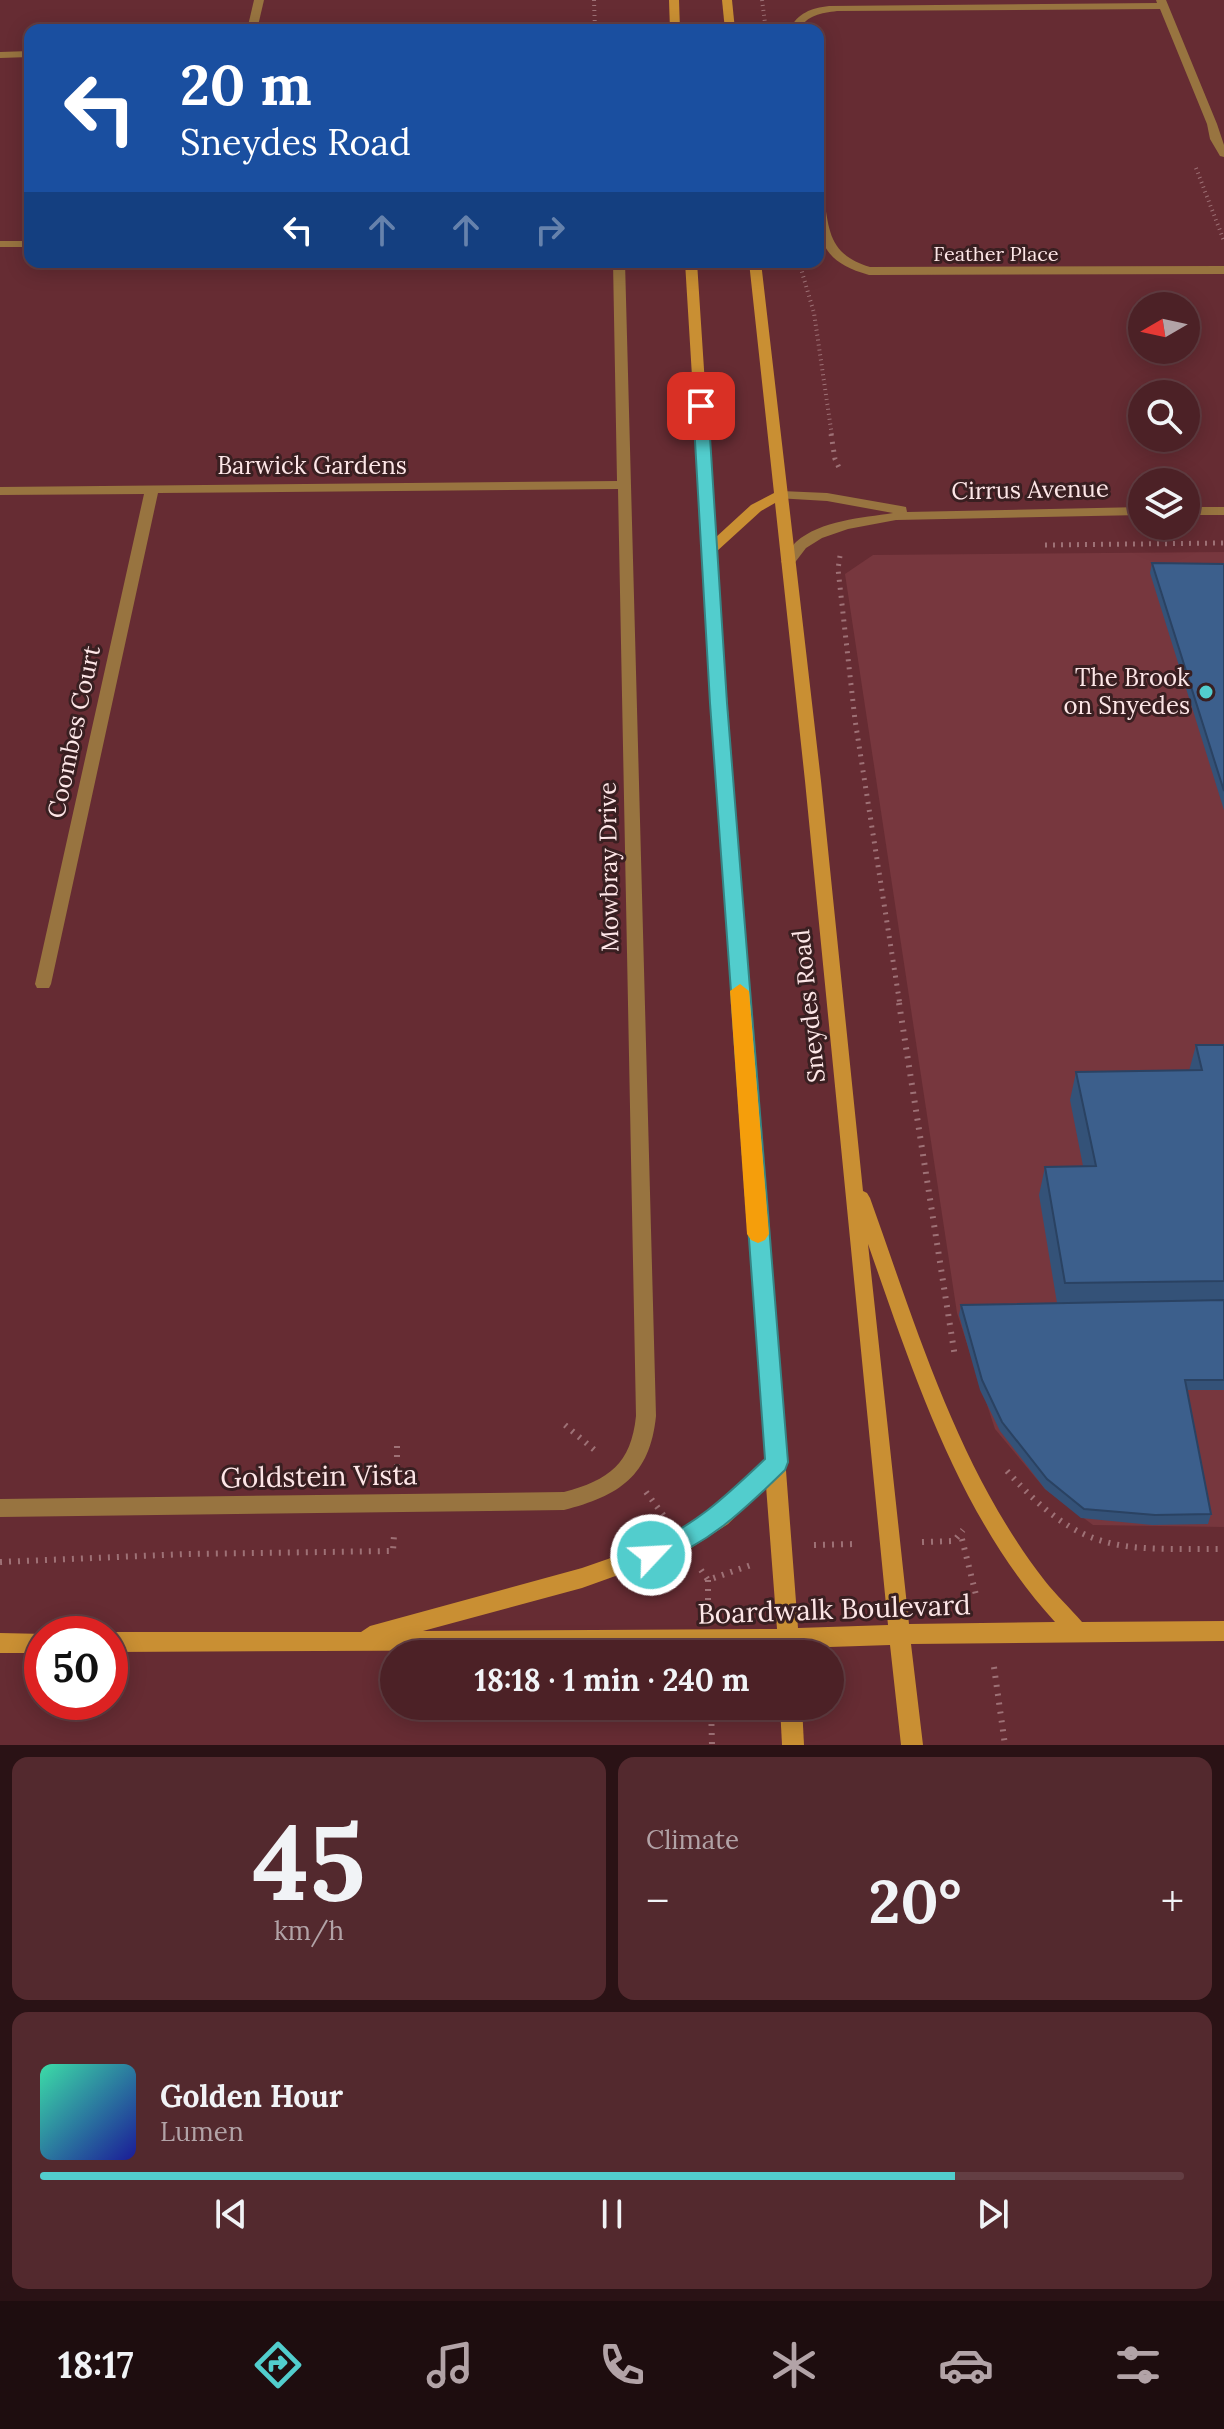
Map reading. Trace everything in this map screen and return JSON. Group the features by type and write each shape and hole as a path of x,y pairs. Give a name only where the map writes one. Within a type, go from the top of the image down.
{"main road":[{"path":"674,0 675,24"},
{"path":"727,0 729,24"},
{"path":"691,268 733,901 789,1640"},
{"name":"Sneydes Road","path":"756,268 912,1745"},
{"path":"710,550 756,508 781,495"},
{"path":"852,1175 930,1385 988,1511 1034,1587 1078,1632"},
{"path":"350,1641 582,1578 681,1543 721,1517 777,1462"},
{"name":"Boardwalk Boulevard","path":"844,1641 899,1635 1224,1631"},
{"name":"Boardwalk Boulevard","path":"128,1642 380,1641"},
{"path":"0,1643 24,1643"},
{"path":"792,1720 793,1745"}],"street":[{"path":"253,24 259,0"},
{"path":"797,24 807,14 844,8 1162,3 1212,124 1215,139 1224,154"},
{"path":"0,55 24,54"},
{"path":"1212,124 1224,136"},
{"name":"Feather Place","path":"824,223 830,249 845,263 869,271 1224,270"},
{"path":"0,244 24,244"},
{"name":"Mowbray Drive","path":"619,268 646,1416 644,1442 629,1467"},
{"name":"Barwick Gardens","path":"0,491 625,485"},
{"name":"Coombes Court","path":"43,984 152,489"},
{"name":"Cirrus Avenue","path":"781,495 827,497 918,514"},
{"name":"Cirrus Avenue","path":"788,562 801,545 823,532 868,521 918,514 1128,511"},
{"path":"1200,511 1224,511"},
{"name":"Goldstein Vista","path":"0,1508 564,1501 601,1490 629,1467"}],"path":[{"path":"594,0 595,24"},
{"path":"762,0 765,24"},
{"path":"801,268 814,313 837,468 851,479 874,483 876,506"},
{"path":"849,549 841,551 838,569 855,720 955,1359"},
{"path":"0,1562 187,1554 393,1551 397,1446"},
{"path":"998,1458 1036,1504 1068,1530 1084,1538 1140,1548 1224,1549"},
{"path":"711,1720 712,1745"}],"shaded area":[{"path":"1224,552 1224,1527 1093,1525 1045,1489 995,1429 957,1313 845,574 873,555"}],"building":[{"name":"The Brook on Snyedes","path":"1152,563 1224,564 1224,791"},
{"path":"1196,1045 1224,1045 1224,1281 1065,1283 1045,1167 1096,1166 1076,1072 1202,1070"},
{"path":"1224,1300 1224,1380 1185,1380 1211,1514 1155,1515 1084,1509 1047,1479 1002,1422 982,1380 961,1305"}],"slow traffic":[{"path":"740,991 758,1234"}],"place":[{"name":"The Brook on Snyedes","path":"1206,692"}],"route":[{"path":"651,1555 681,1543 721,1517 777,1462 719,703 701,406"}]}
